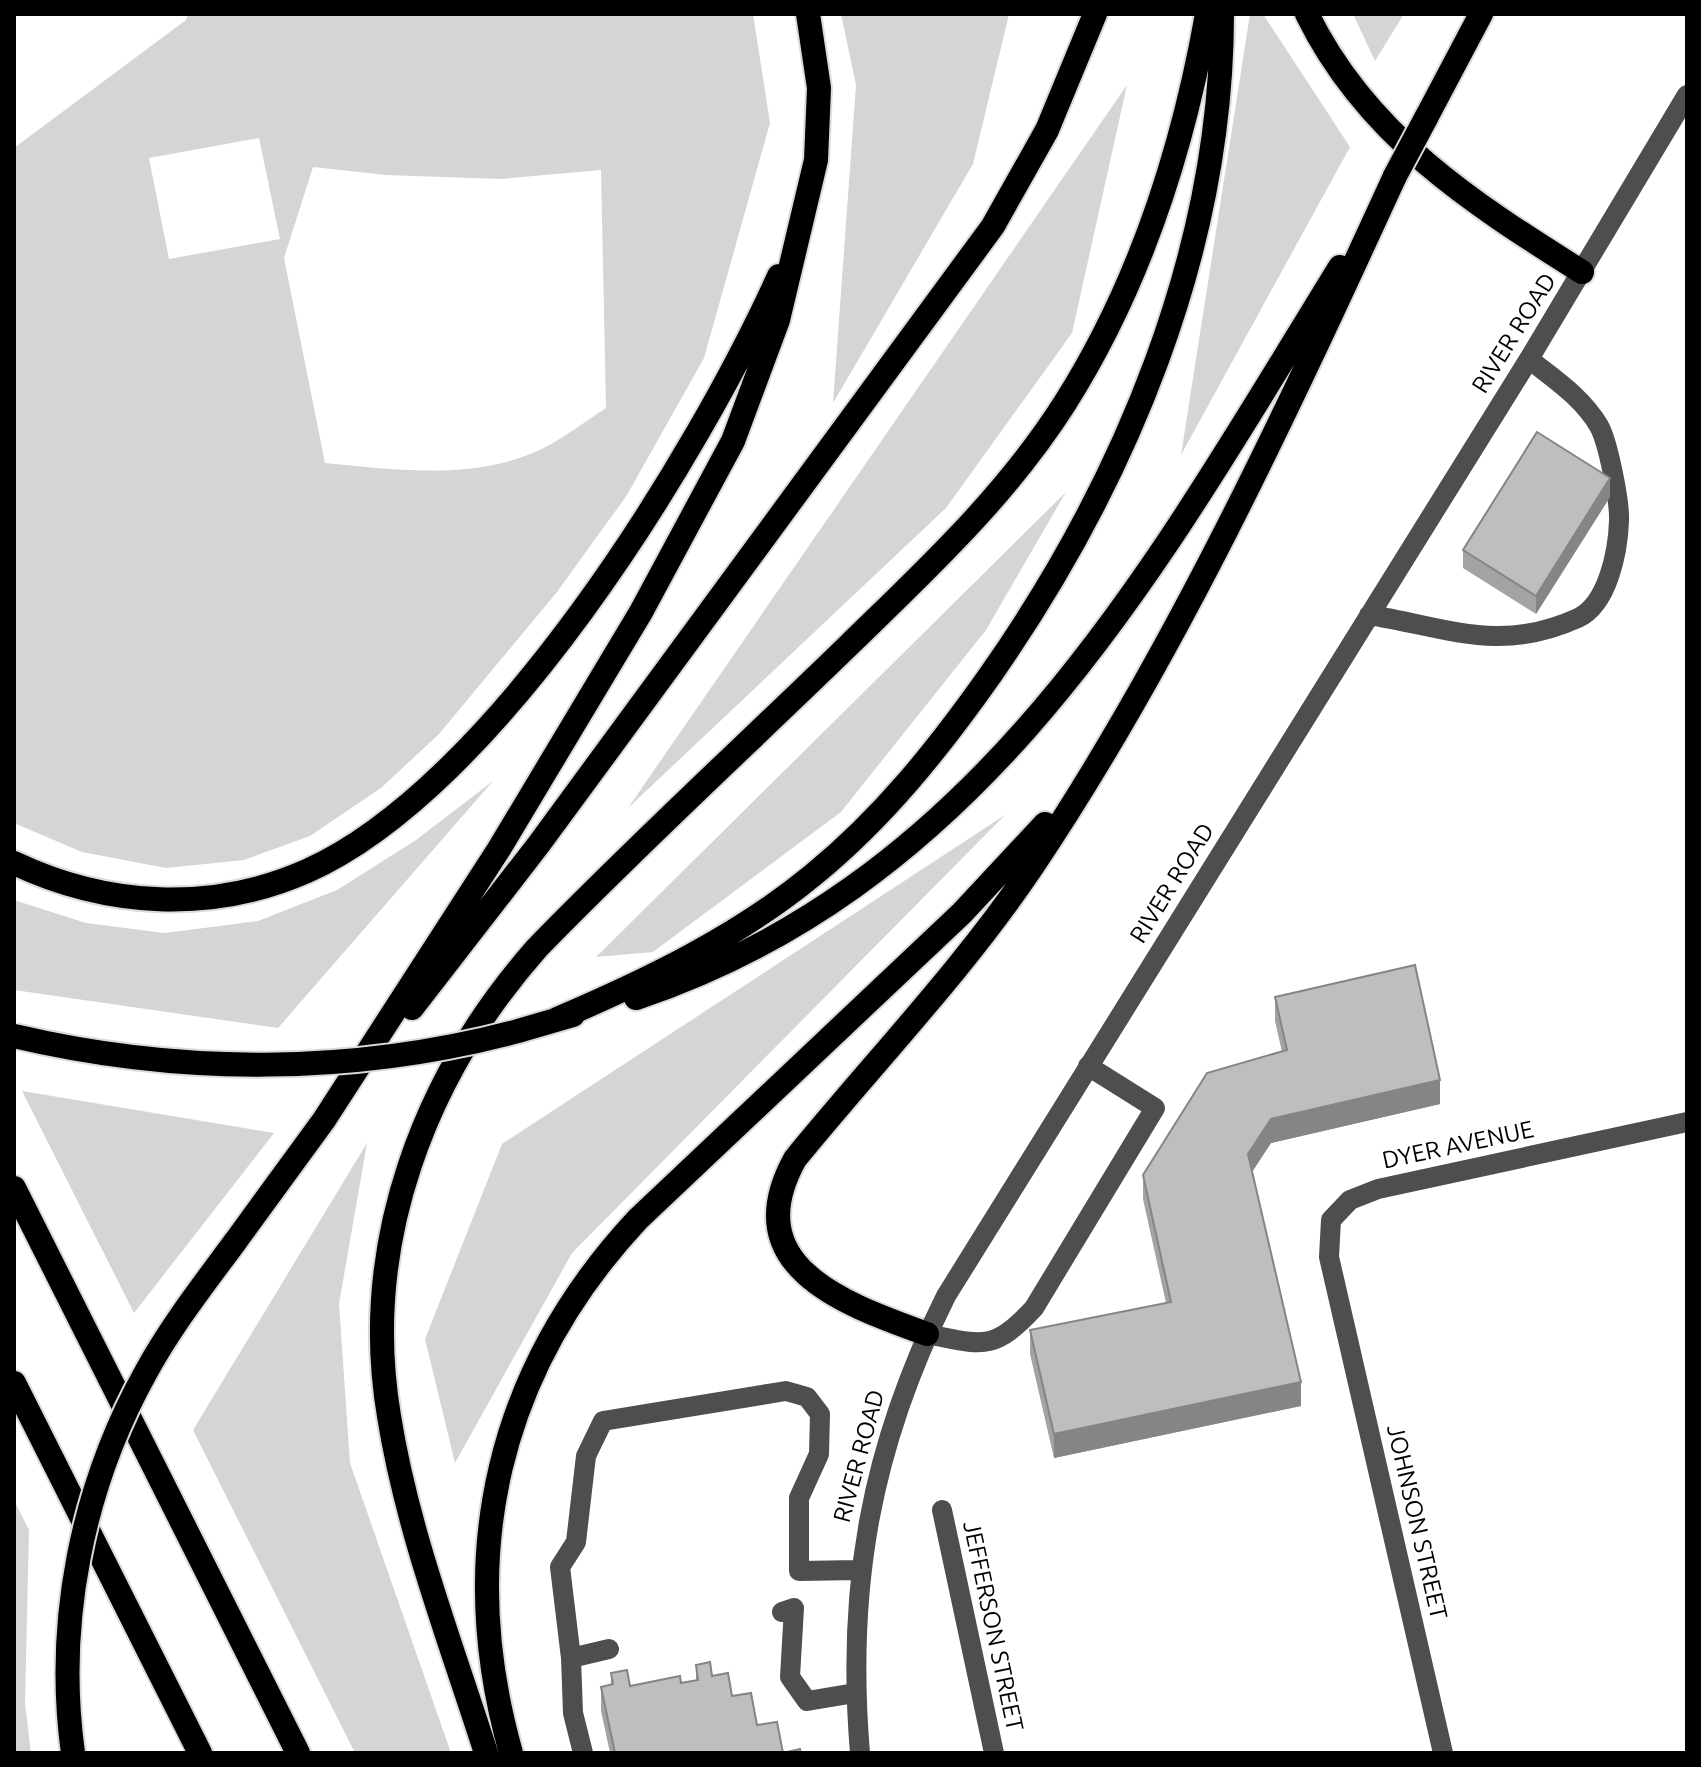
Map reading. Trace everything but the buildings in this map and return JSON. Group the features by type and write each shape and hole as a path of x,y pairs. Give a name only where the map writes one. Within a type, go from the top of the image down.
{"highway":[{"path":"324,1120 532,795 641,612 713,482 765,362 814,173 818,125 816,53 808,14"},
{"path":"73,1753 68,1675 71,1615 92,1500 115,1435 146,1372 324,1120 539,844 993,226 1047,130 1095,14"},
{"path":"486,1753 402,1479 384,1381 382,1318 388,1256 400,1198 418,1138 466,1041 500,991 537,948 959,538 1044,434 1085,371 1140,254 1181,128 1207,14"},
{"path":"557,1019 685,958 746,922 813,876 912,780 1025,625 1097,500 1138,407 1170,319 1197,227 1214,138 1222,14"},
{"path":"1307,14 1348,81 1423,162 1469,199 1582,272"},
{"path":"14,1036 147,1059 263,1065 402,1055 518,1031 660,989 726,962 790,927 901,849 999,759 1080,668 1155,563 1230,447 1395,176 1481,14"},
{"path":"927,1334 848,1304 816,1286 803,1273 793,1258 780,1219 785,1178 795,1159 998,914 1059,826 1114,732 1291,400 1395,176"},
{"path":"14,863 79,890 109,896 143,900 216,896 249,890 309,870 392,817 448,767 501,710 616,562 742,349 800,230"},
{"path":"511,1753 488,1649 485,1581 488,1545 499,1480 517,1414 558,1324 601,1262 638,1219 1014,859 1084,775 1114,732"},
{"path":"14,1188 298,1753"},
{"path":"14,1383 200,1753"}],"street":[{"name":"RIVER ROAD","path":"860,1753 855,1693 859,1570 883,1450 927,1334 968,1257 1529,359 1687,95"},
{"path":"1369,615 1497,639 1579,618 1598,601 1613,560 1620,519 1603,434 1578,398 1529,359"},
{"path":"927,1334 980,1344 1009,1335 1034,1308 1155,1108 1088,1066"},
{"name":"DYER AVENUE","path":"1339,1303 1329,1257 1331,1220 1350,1200 1378,1189 1687,1122"},
{"name":"JOHNSON STREET","path":"1339,1303 1443,1753"},
{"path":"583,1753 573,1713 571,1658 560,1567 576,1542 586,1456 603,1421 786,1391 807,1397 820,1414 819,1454 799,1498 799,1571 788,1610 790,1677 807,1701 855,1693"},
{"name":"JEFFERSON STREET","path":"942,1510 994,1753"},
{"path":"799,1571 859,1570"},
{"path":"571,1658 609,1649"}],"shaded area":[{"path":"188,14 753,14 770,123 704,358 627,495 557,592 439,734 381,788 310,836 244,860 166,868 82,852 14,823 14,148 186,20","holes":["259,138 280,239 169,259 149,158","313,167 386,175 501,179 601,170 606,408 544,448 491,465 407,470 325,463 284,258"]},
{"path":"841,14 1009,14 973,164 833,403 856,85"},
{"path":"1250,14 1263,14 1350,147 1181,455"},
{"path":"1353,14 1404,14 1375,61"},
{"path":"1127,85 1072,333 946,508 628,808"},
{"path":"1066,492 986,630 841,812 653,952 596,957"},
{"path":"493,781 278,1028 14,990 14,900 86,923 165,933 258,921 337,890 416,840"},
{"path":"1005,815 572,1253 455,1463 425,1339 502,1144"},
{"path":"22,1091 274,1133 134,1313"},
{"path":"367,1143 339,1304 350,1463 451,1753 355,1753 193,1430"},
{"path":"14,1500 29,1530 25,1703 31,1753 14,1753"}]}
